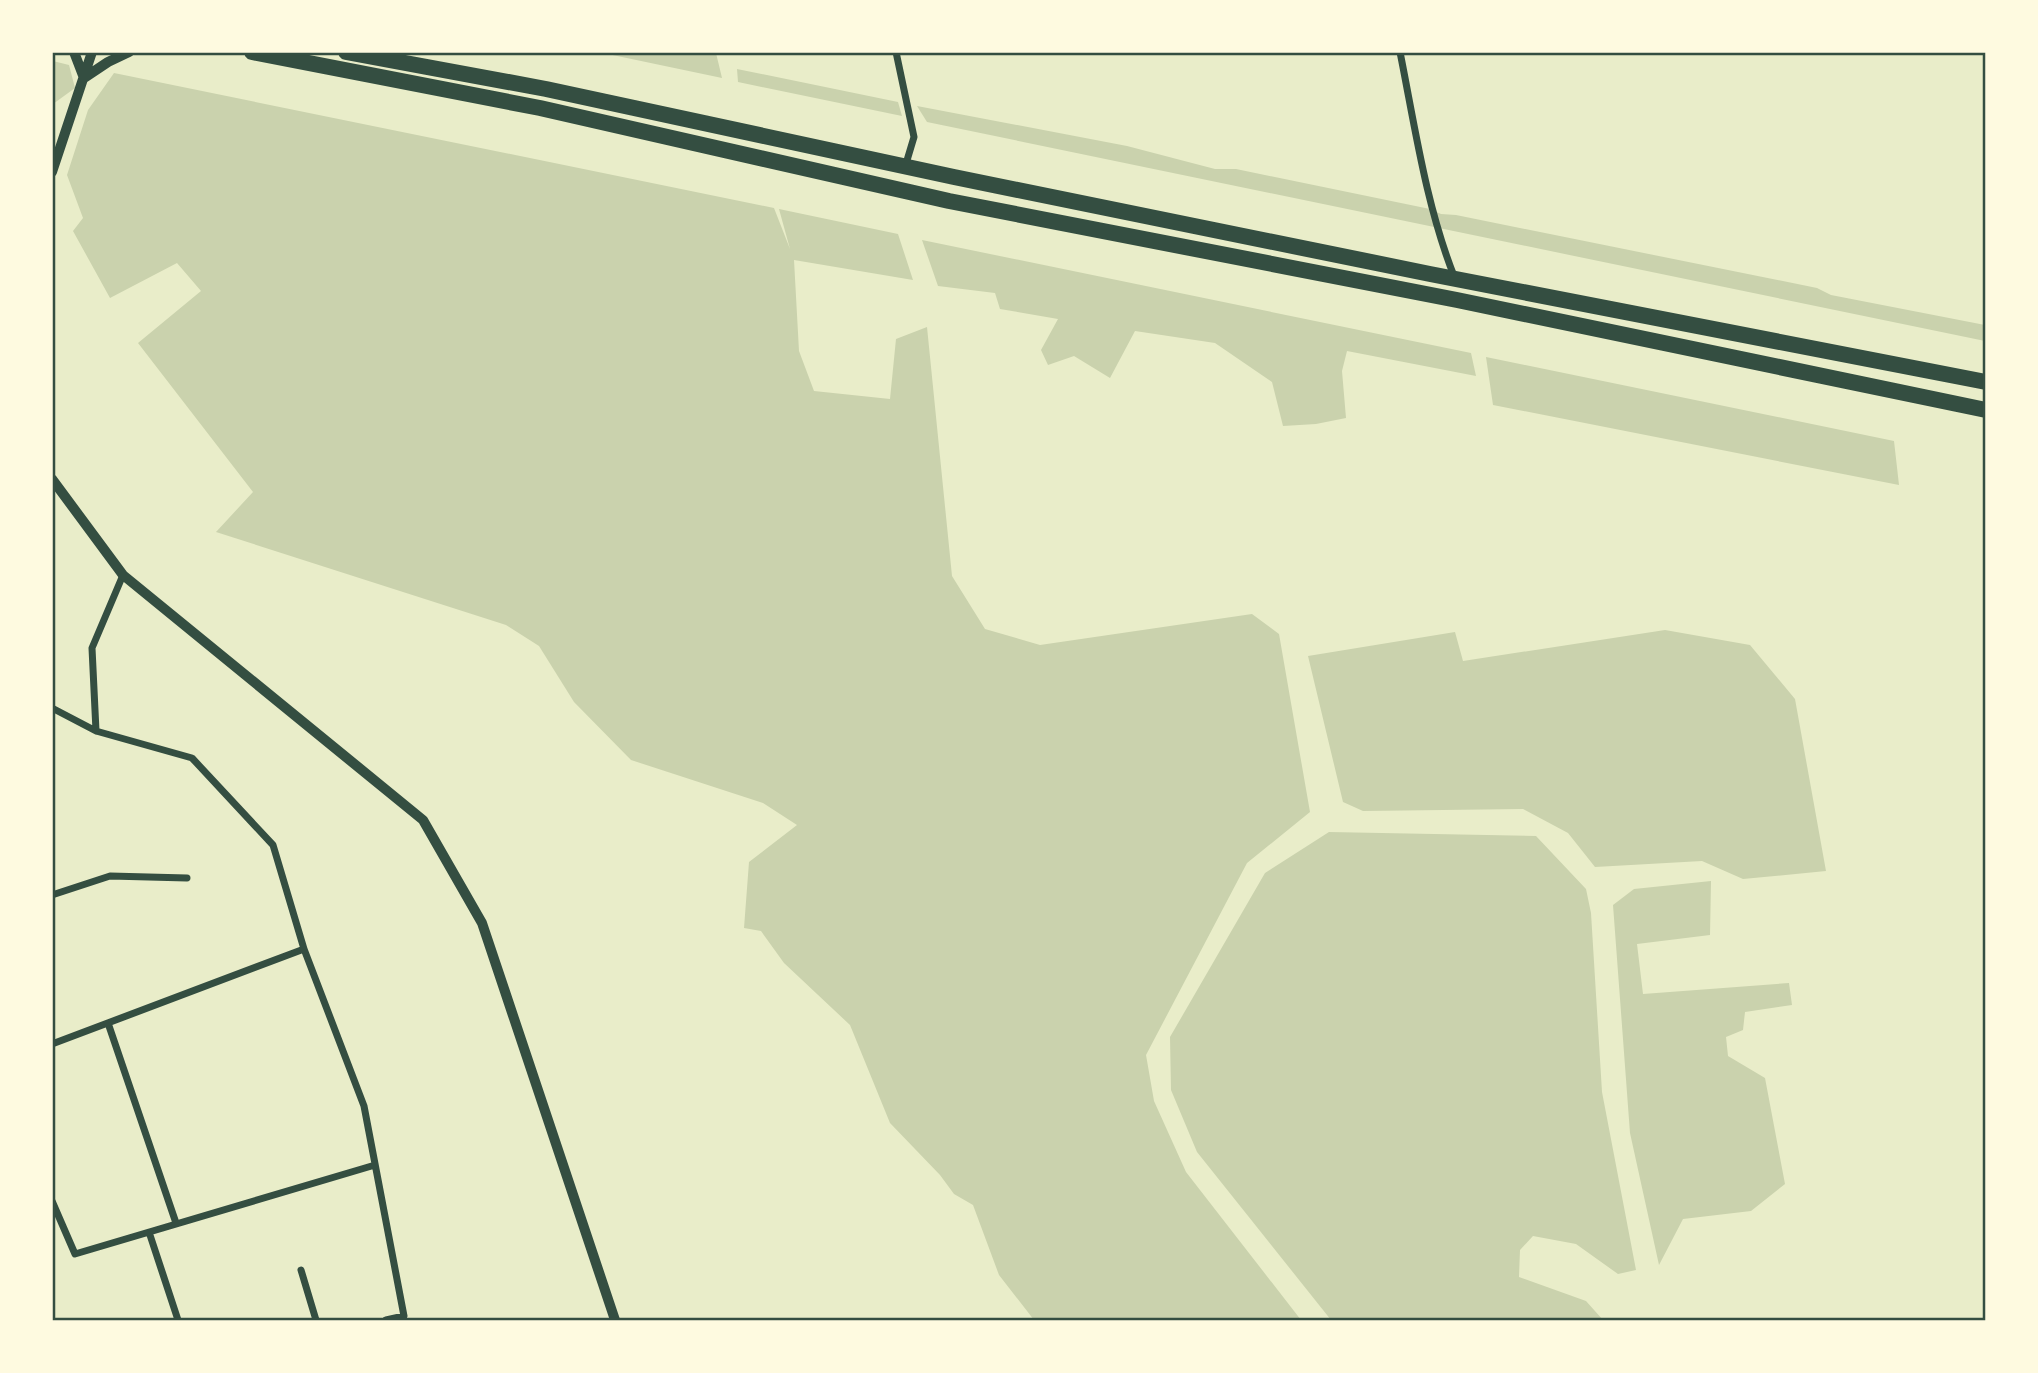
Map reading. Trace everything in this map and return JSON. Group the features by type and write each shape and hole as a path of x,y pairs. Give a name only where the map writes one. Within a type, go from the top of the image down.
{"highway":[{"path":"252,52 540,108 949,201 1457,300 1986,410"},
{"path":"346,52 546,89 905,167 1986,383"}],"street":[{"path":"74,52 84,78"},
{"path":"52,172 92,52"},
{"path":"84,78 129,52"},
{"path":"896,52 914,137 905,167"},
{"path":"1400,52 1430,200 1442,248 1455,279"},
{"path":"52,479 123,575 423,820 482,923 615,1321"},
{"path":"96,731 92,648 123,575"},
{"path":"52,708 96,731 192,758 273,845 304,949 364,1106 404,1316 386,1321"},
{"path":"52,895 110,876 187,878"},
{"path":"52,1044 304,949"},
{"path":"108,1023 176,1223"},
{"path":"52,1201 75,1254 375,1165"},
{"path":"149,1232 178,1321"},
{"path":"301,1270 316,1321"}],"green space":[{"path":"603,53 716,53 722,78"},
{"path":"53,61 69,65 75,88 53,104"},
{"path":"737,69 898,102 902,116 738,82"},
{"path":"114,73 774,208 790,249 779,209 898,234 913,280 794,260 799,351 814,391 890,399 896,339 927,327 952,576 985,629 1040,645 1252,614 1279,634 1310,812 1247,863 1146,1055 1154,1101 1186,1172 1301,1320 1034,1320 999,1275 973,1205 954,1194 940,1175 890,1123 850,1025 784,963 761,931 744,928 749,862 797,825 763,803 631,760 574,702 539,646 506,625 216,532 253,492 138,343 201,291 177,263 110,298 73,231 83,218 67,175 88,110"},
{"path":"917,106 1127,146 1215,169 1236,169 1430,209 1441,214 1817,288 1831,295 1985,325 1985,341 927,122"},
{"path":"922,240 1471,353 1476,376 1347,351 1342,371 1346,418 1316,424 1283,426 1272,382 1215,343 1135,331 1110,378 1074,356 1048,365 1041,350 1058,319 1000,309 995,293 938,286"},
{"path":"1486,357 1894,441 1899,485 1493,405"},
{"path":"1665,630 1750,645 1795,699 1826,871 1743,879 1702,861 1595,867 1568,833 1523,809 1363,811 1343,802 1308,656 1455,632 1463,661"},
{"path":"1329,832 1536,836 1586,889 1591,913 1602,1092 1636,1270 1618,1274 1576,1244 1533,1236 1520,1250 1519,1277 1586,1301 1603,1320 1331,1320 1197,1152 1171,1090 1170,1037 1265,873"},
{"path":"1711,881 1710,935 1637,944 1643,994 1789,983 1792,1005 1745,1012 1743,1030 1726,1037 1728,1056 1765,1078 1785,1184 1751,1211 1683,1219 1659,1265 1630,1133 1613,905 1634,889"}]}
